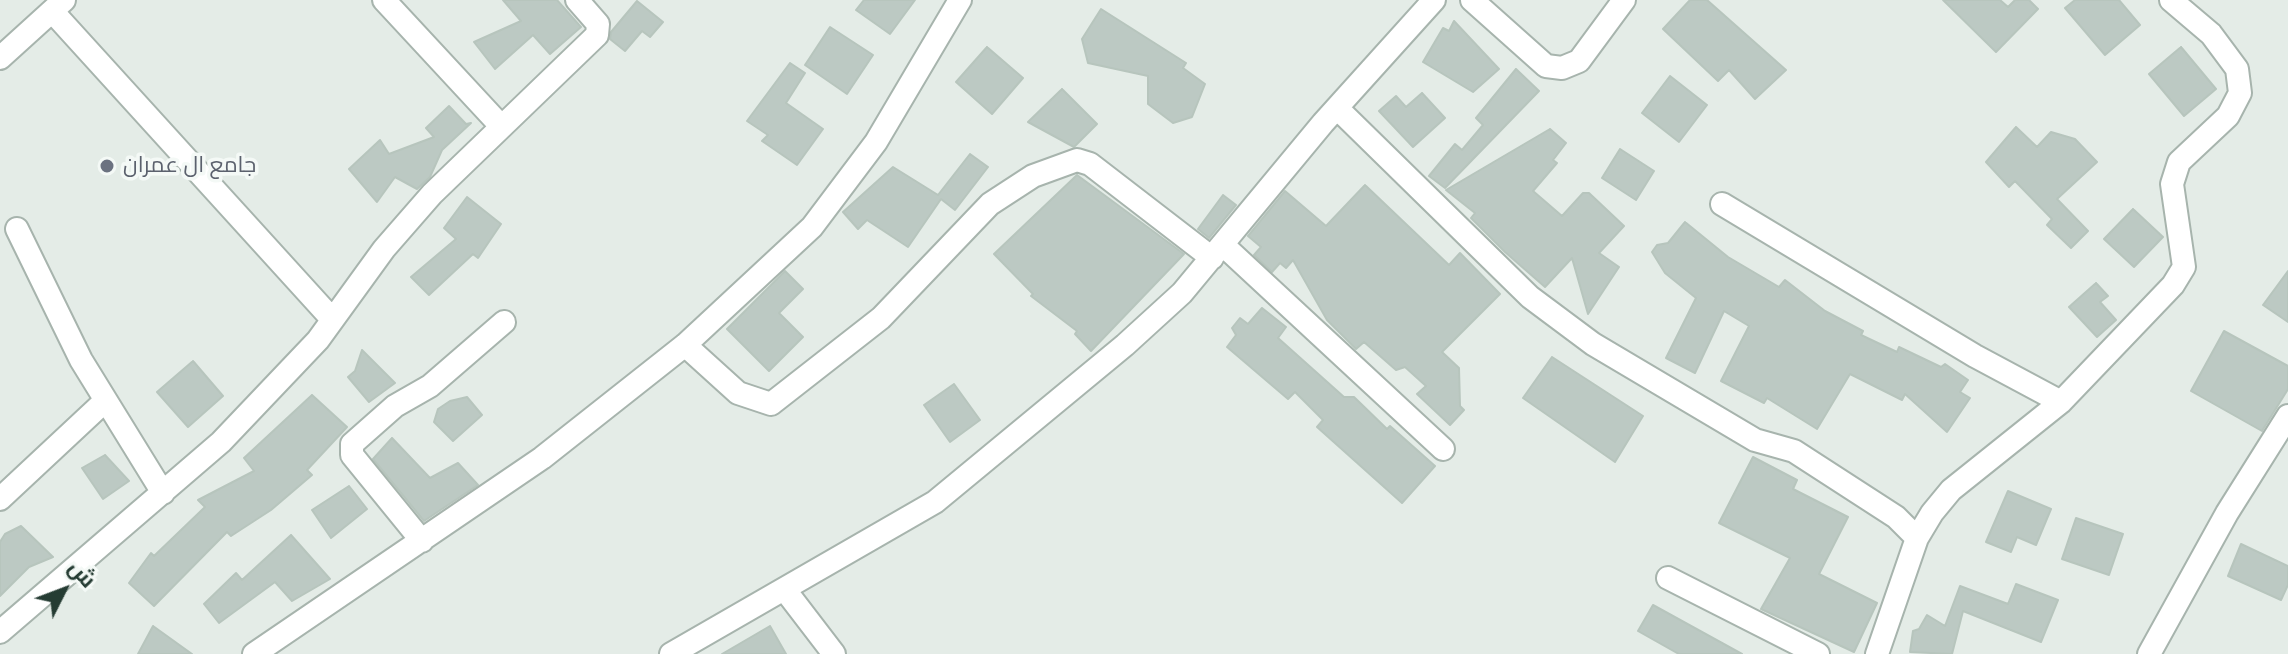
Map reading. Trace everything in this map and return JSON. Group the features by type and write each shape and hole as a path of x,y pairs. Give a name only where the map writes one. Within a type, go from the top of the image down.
{"street":[{"path":"384,0 500,125"},
{"path":"0,632 221,442 318,340 432,194 500,125 597,35 598,24 577,0"},
{"path":"254,654 510,482 685,345 812,227 837,197 876,142 960,0"},
{"path":"671,654 935,502 1125,345 1182,293 1337,108 1434,0"},
{"path":"1472,0 1546,66 1562,68 1579,61 1624,0"},
{"path":"1877,654 1917,538 1951,490 2061,402 2173,285 2184,267 2172,184 2179,162 2228,116 2240,93 2237,69 2211,34 2171,0"},
{"path":"0,58 58,5 332,319"},
{"path":"1337,108 1530,297 1593,344 1755,440 1794,451 1896,517 1917,538"},
{"path":"685,345 738,393 771,404 881,318 990,204 1033,176 1077,160 1090,164 1218,251 1443,449"},
{"path":"1722,204 1962,349 2061,402"},
{"path":"17,229 105,401 163,493"},
{"path":"422,541 352,455 352,444 395,406 430,386 504,322"},
{"path":"0,499 105,401"},
{"path":"2149,654 2227,513 2288,416"},
{"path":"1668,578 1818,654"},
{"path":"785,590 834,654"}],"building":[{"path":"503,0 557,0 581,27 550,54 533,35 495,69 474,42 521,21"},
{"path":"864,0 915,0 890,34 856,10"},
{"path":"1690,0 1707,0 1786,70 1755,99 1729,70 1718,81 1663,29"},
{"path":"1943,0 2000,0 2008,7 2015,0 2029,0 2038,9 1996,52"},
{"path":"2075,0 2119,0 2140,25 2105,55 2065,8"},
{"path":"637,1 663,22 650,37 642,31 625,51 610,39 611,32"},
{"path":"1101,9 1186,63 1183,68 1205,84 1192,117 1173,123 1148,104 1148,76 1088,63 1082,39"},
{"path":"1454,21 1499,69 1473,92 1423,62 1443,28 1449,31"},
{"path":"830,27 873,55 847,94 805,65"},
{"path":"987,47 1023,78 992,114 956,82"},
{"path":"2181,47 2216,89 2184,116 2149,74"},
{"path":"790,63 805,73 786,103 823,129 797,165 762,141 768,135 747,121"},
{"path":"1516,69 1539,91 1445,188 1429,176 1455,144 1462,150 1483,125 1476,118"},
{"path":"1670,76 1707,105 1679,142 1642,113"},
{"path":"1062,89 1097,124 1074,147 1028,122"},
{"path":"1422,93 1445,118 1413,147 1379,111 1396,96 1406,107"},
{"path":"449,106 466,124 471,123 442,150 430,177 417,189 395,177 377,202 349,169 380,140 389,154 434,137 426,128"},
{"path":"2016,127 2037,147 2051,132 2075,139 2097,162 2057,199 2088,231 2071,248 2047,225 2052,219 2015,181 2009,187 1986,162"},
{"path":"1550,129 1566,143 1553,160 1557,163 1533,191 1562,216 1583,193 1589,193 1624,226 1599,253 1619,267 1588,314 1572,258 1545,287 1471,218 1475,213 1446,190"},
{"path":"1620,149 1654,171 1636,200 1602,178"},
{"path":"970,154 988,167 955,210 941,199 908,247 867,220 858,229 843,212 893,167 938,195"},
{"path":"1077,175 1184,254 1091,351 1075,334 1077,331 1031,296 1033,294 994,254"},
{"path":"1365,185 1449,265 1460,253 1500,294 1442,352 1459,368 1460,406 1464,410 1450,425 1417,394 1426,386 1405,367 1396,370 1364,342 1356,349 1327,320 1293,260 1286,268 1280,263 1272,272 1254,255 1261,247 1248,236 1285,191 1326,226"},
{"path":"1223,195 1236,205 1209,238 1198,229"},
{"path":"467,197 501,224 478,258 473,254 429,295 411,277 456,239 444,228"},
{"path":"2133,209 2163,237 2134,267 2104,239"},
{"path":"1685,222 1728,257 1779,287 1785,280 1825,311 1863,331 1861,335 1897,352 1899,347 1941,367 1945,364 1968,380 1960,392 1970,398 1947,432 1905,394 1902,400 1850,374 1817,429 1767,398 1764,403 1721,381 1749,326 1724,311 1695,373 1666,358 1696,298 1665,273 1652,252 1657,245 1668,243"},
{"path":"785,271 803,289 779,313 803,337 769,371 727,329"},
{"path":"2288,271 2288,322 2263,305"},
{"path":"2096,283 2108,296 2100,302 2116,320 2097,337 2069,307"},
{"path":"1262,308 1286,327 1278,338 1344,397 1354,397 1387,429 1390,426 1435,466 1402,503 1317,427 1323,420 1295,392 1288,399 1227,347 1236,335 1232,328 1240,318 1248,324"},
{"path":"2224,331 2288,366 2288,389 2262,431 2191,391"},
{"path":"362,350 395,383 369,402 348,377 355,371"},
{"path":"1552,357 1643,416 1615,462 1523,398"},
{"path":"193,361 223,396 188,427 157,392"},
{"path":"954,384 980,420 950,442 924,405"},
{"path":"312,395 347,427 307,470 312,475 271,510 231,536 227,532 154,606 129,583 151,553 154,556 205,507 198,500 254,471 244,458"},
{"path":"467,397 482,415 453,441 434,422 438,409 450,401"},
{"path":"392,438 430,478 458,463 478,485 424,521 373,459"},
{"path":"105,455 129,481 103,499 82,468"},
{"path":"1753,457 1797,480 1793,489 1848,517 1819,574 1877,603 1854,652 1761,609 1790,558 1719,523"},
{"path":"349,486 367,509 331,538 312,510"},
{"path":"2008,491 2051,509 2036,545 2017,537 2011,552 1986,542"},
{"path":"2076,518 2123,534 2109,575 2062,559"},
{"path":"21,526 53,557 29,567 0,596 0,542 5,534"},
{"path":"291,535 330,579 292,601 275,582 219,623 204,604 236,573 242,580"},
{"path":"2241,544 2288,566 2288,585 2281,600 2228,576"},
{"path":"2016,584 2058,600 2041,642 1963,611 1952,654 1910,652 1913,631 1919,629 1927,615 1945,626 1960,586 2008,604"},
{"path":"1653,605 1742,654 1679,654 1638,631"},
{"path":"153,626 192,654 138,654"},
{"path":"770,626 786,654 722,654"}],"place":[{"name":"جامع ال عمران","path":"107,166"}]}
